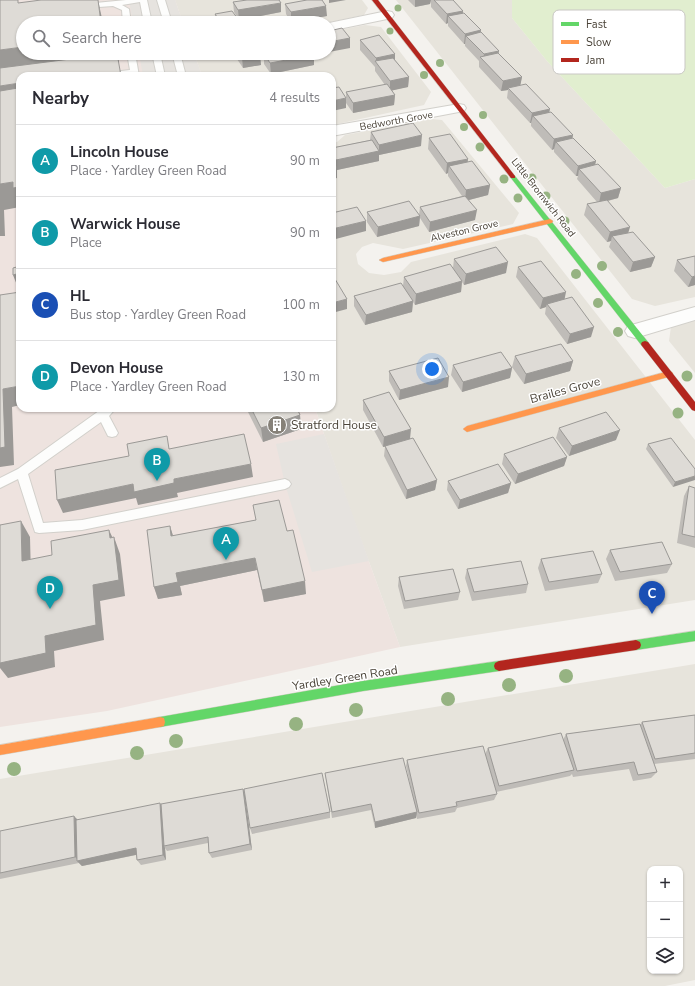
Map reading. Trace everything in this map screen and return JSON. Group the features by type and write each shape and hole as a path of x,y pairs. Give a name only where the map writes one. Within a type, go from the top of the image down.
{"street":[{"name":"Little Bromwich Road","path":"375,0 550,221 695,408"},
{"path":"336,26 387,16"},
{"name":"Bedworth Grove","path":"336,130 459,108"},
{"name":"Alveston Grove","path":"383,260 550,221"},
{"path":"635,332 695,313"},
{"name":"Brailes Grove","path":"467,429 669,374"},
{"name":"Yardley Green Road","path":"0,750 363,686 695,636"}],"lane":[{"path":"79,7 141,0 146,16"},
{"path":"162,0 166,16"},
{"path":"116,2 125,9 126,16"},
{"path":"132,60 134,72"},
{"path":"158,60 160,72"},
{"path":"178,60 181,72"},
{"path":"0,483 22,472 107,412 112,433"},
{"path":"22,472 40,528 82,525 285,484"}],"shaded area":[{"path":"0,0 175,0 181,16 16,16 16,60 196,60 201,72 16,72 16,412 316,412 400,647 107,711 0,727"},
{"path":"129,0 175,0 181,16 132,16"},
{"path":"175,0 362,0 368,8 364,15 336,21 336,16 181,16"},
{"path":"396,0 512,0 512,18 553,67 553,74 559,74 665,188 695,179 695,297 655,306 632,299"},
{"path":"365,25 381,27 431,92 424,105 336,124 336,72 201,72 196,60 336,60 336,31"},
{"path":"140,60 196,60 201,72 142,72"},
{"path":"431,119 442,120 519,213 513,224 403,249 373,243 362,247 356,254 358,264 369,273 384,275 401,272 411,262 525,234 537,238 695,440 695,600 400,647 316,412 336,412 336,142 345,135"},
{"path":"695,320 695,373 669,341 671,327"},
{"path":"324,434 369,561 312,572 285,484 276,444"},
{"path":"695,664 695,980 665,986 0,986 0,779"}],"green space":[{"path":"512,0 695,0 695,179 665,188 559,74 685,74 685,10 553,10 553,67 512,18"}],"building":[{"path":"0,0 18,0 18,3 41,0 98,0 100,16 16,16 16,48 0,50"},
{"path":"247,0 279,0 281,3 238,10 233,2"},
{"path":"307,0 322,0 326,6 291,12 285,4"},
{"path":"434,0 453,0 463,11 447,14"},
{"path":"232,11 236,16 216,16 215,14"},
{"path":"464,13 481,30 465,34 448,16"},
{"path":"342,28 350,38 336,41 336,29"},
{"path":"481,32 499,51 484,54 466,36"},
{"path":"379,35 395,54 376,58 360,40"},
{"path":"498,53 522,77 503,81 480,57"},
{"path":"393,58 409,77 390,81 375,61"},
{"path":"62,60 118,60 120,72 16,72 16,84 0,86 0,68"},
{"path":"268,60 286,60 270,63"},
{"path":"387,84 395,95 353,103 346,92"},
{"path":"526,84 550,109 532,113 508,88"},
{"path":"336,87 339,87 346,98 336,100"},
{"path":"16,88 16,188 13,188 13,182 0,184 0,91"},
{"path":"551,112 573,135 554,139 533,116"},
{"path":"413,123 422,135 379,145 371,132"},
{"path":"450,134 468,159 447,163 429,138"},
{"path":"573,138 596,161 578,166 556,142"},
{"path":"372,140 379,151 336,160 336,147"},
{"path":"472,161 490,185 466,190 449,166"},
{"path":"598,164 621,188 601,193 579,169"},
{"path":"465,196 477,210 430,222 420,207"},
{"path":"607,200 630,227 610,232 587,204"},
{"path":"409,201 420,216 378,227 367,212"},
{"path":"357,207 366,221 336,228 336,212"},
{"path":"633,232 655,257 633,262 612,236"},
{"path":"496,247 508,262 466,274 454,259"},
{"path":"695,256 695,276 692,277 677,260"},
{"path":"541,261 566,292 543,298 518,267"},
{"path":"450,264 462,281 416,294 404,277"},
{"path":"16,267 16,274 13,275 13,268"},
{"path":"336,281 347,299 336,302"},
{"path":"401,283 413,301 366,315 354,296"},
{"path":"16,293 16,387 3,389 5,447 0,448 0,295"},
{"path":"572,297 594,327 570,334 547,304"},
{"path":"561,344 573,361 526,374 515,356"},
{"path":"501,352 512,368 463,382 453,365"},
{"path":"438,358 449,377 400,390 389,371"},
{"path":"389,392 411,429 384,437 363,400"},
{"path":"253,412 299,412 300,415 261,428"},
{"path":"606,412 620,430 572,446 559,428"},
{"path":"244,434 251,464 174,479 174,483 134,492 133,484 57,500 55,470 129,456 127,444 167,436 169,449"},
{"path":"553,437 567,457 518,474 504,454"},
{"path":"413,438 437,480 407,490 385,446"},
{"path":"671,438 695,469 695,476 675,482 648,444"},
{"path":"498,464 511,483 460,500 448,481"},
{"path":"689,486 695,488 695,537 682,534"},
{"path":"279,500 287,531 293,530 305,581 262,590 255,558 176,573 178,582 154,587 147,530 170,526 171,536 256,520 253,505"},
{"path":"21,521 22,561 52,555 51,541 109,530 110,538 114,537 119,580 93,585 96,625 45,636 46,653 0,663 0,525"},
{"path":"662,542 672,564 620,572 610,550"},
{"path":"593,551 602,574 549,582 541,559"},
{"path":"521,561 528,584 474,592 467,569"},
{"path":"453,569 460,592 405,601 399,577"},
{"path":"695,715 695,753 655,759 642,722"},
{"path":"640,724 657,772 638,775 634,762 577,771 566,734"},
{"path":"561,733 574,770 499,786 488,748"},
{"path":"483,746 497,794 456,802 457,806 419,813 407,760"},
{"path":"403,758 417,812 375,822 371,804 332,812 325,773"},
{"path":"322,773 330,812 250,828 244,789"},
{"path":"243,789 250,844 209,853 208,837 164,846 161,804"},
{"path":"160,803 163,855 137,860 136,848 77,861 76,820"},
{"path":"74,816 75,857 0,873 0,831"}],"traffic: fast":[{"path":"513,177 645,344"},
{"path":"636,645 695,636"},
{"path":"160,722 363,686 499,666"}],"traffic: slow":[{"path":"383,260 550,221"},
{"path":"467,429 669,374"},
{"path":"0,750 160,722"}],"traffic: jam":[{"path":"375,0 513,177"},
{"path":"645,344 695,408"},
{"path":"499,666 636,645"}],"place":[{"name":"Stratford House","path":"277,425"},
{"name":"Warwick House","path":"157,481"},
{"name":"Lincoln House","path":"226,560"},
{"name":"Devon House","path":"50,609"},
{"name":"HL","path":"652,614"}]}
